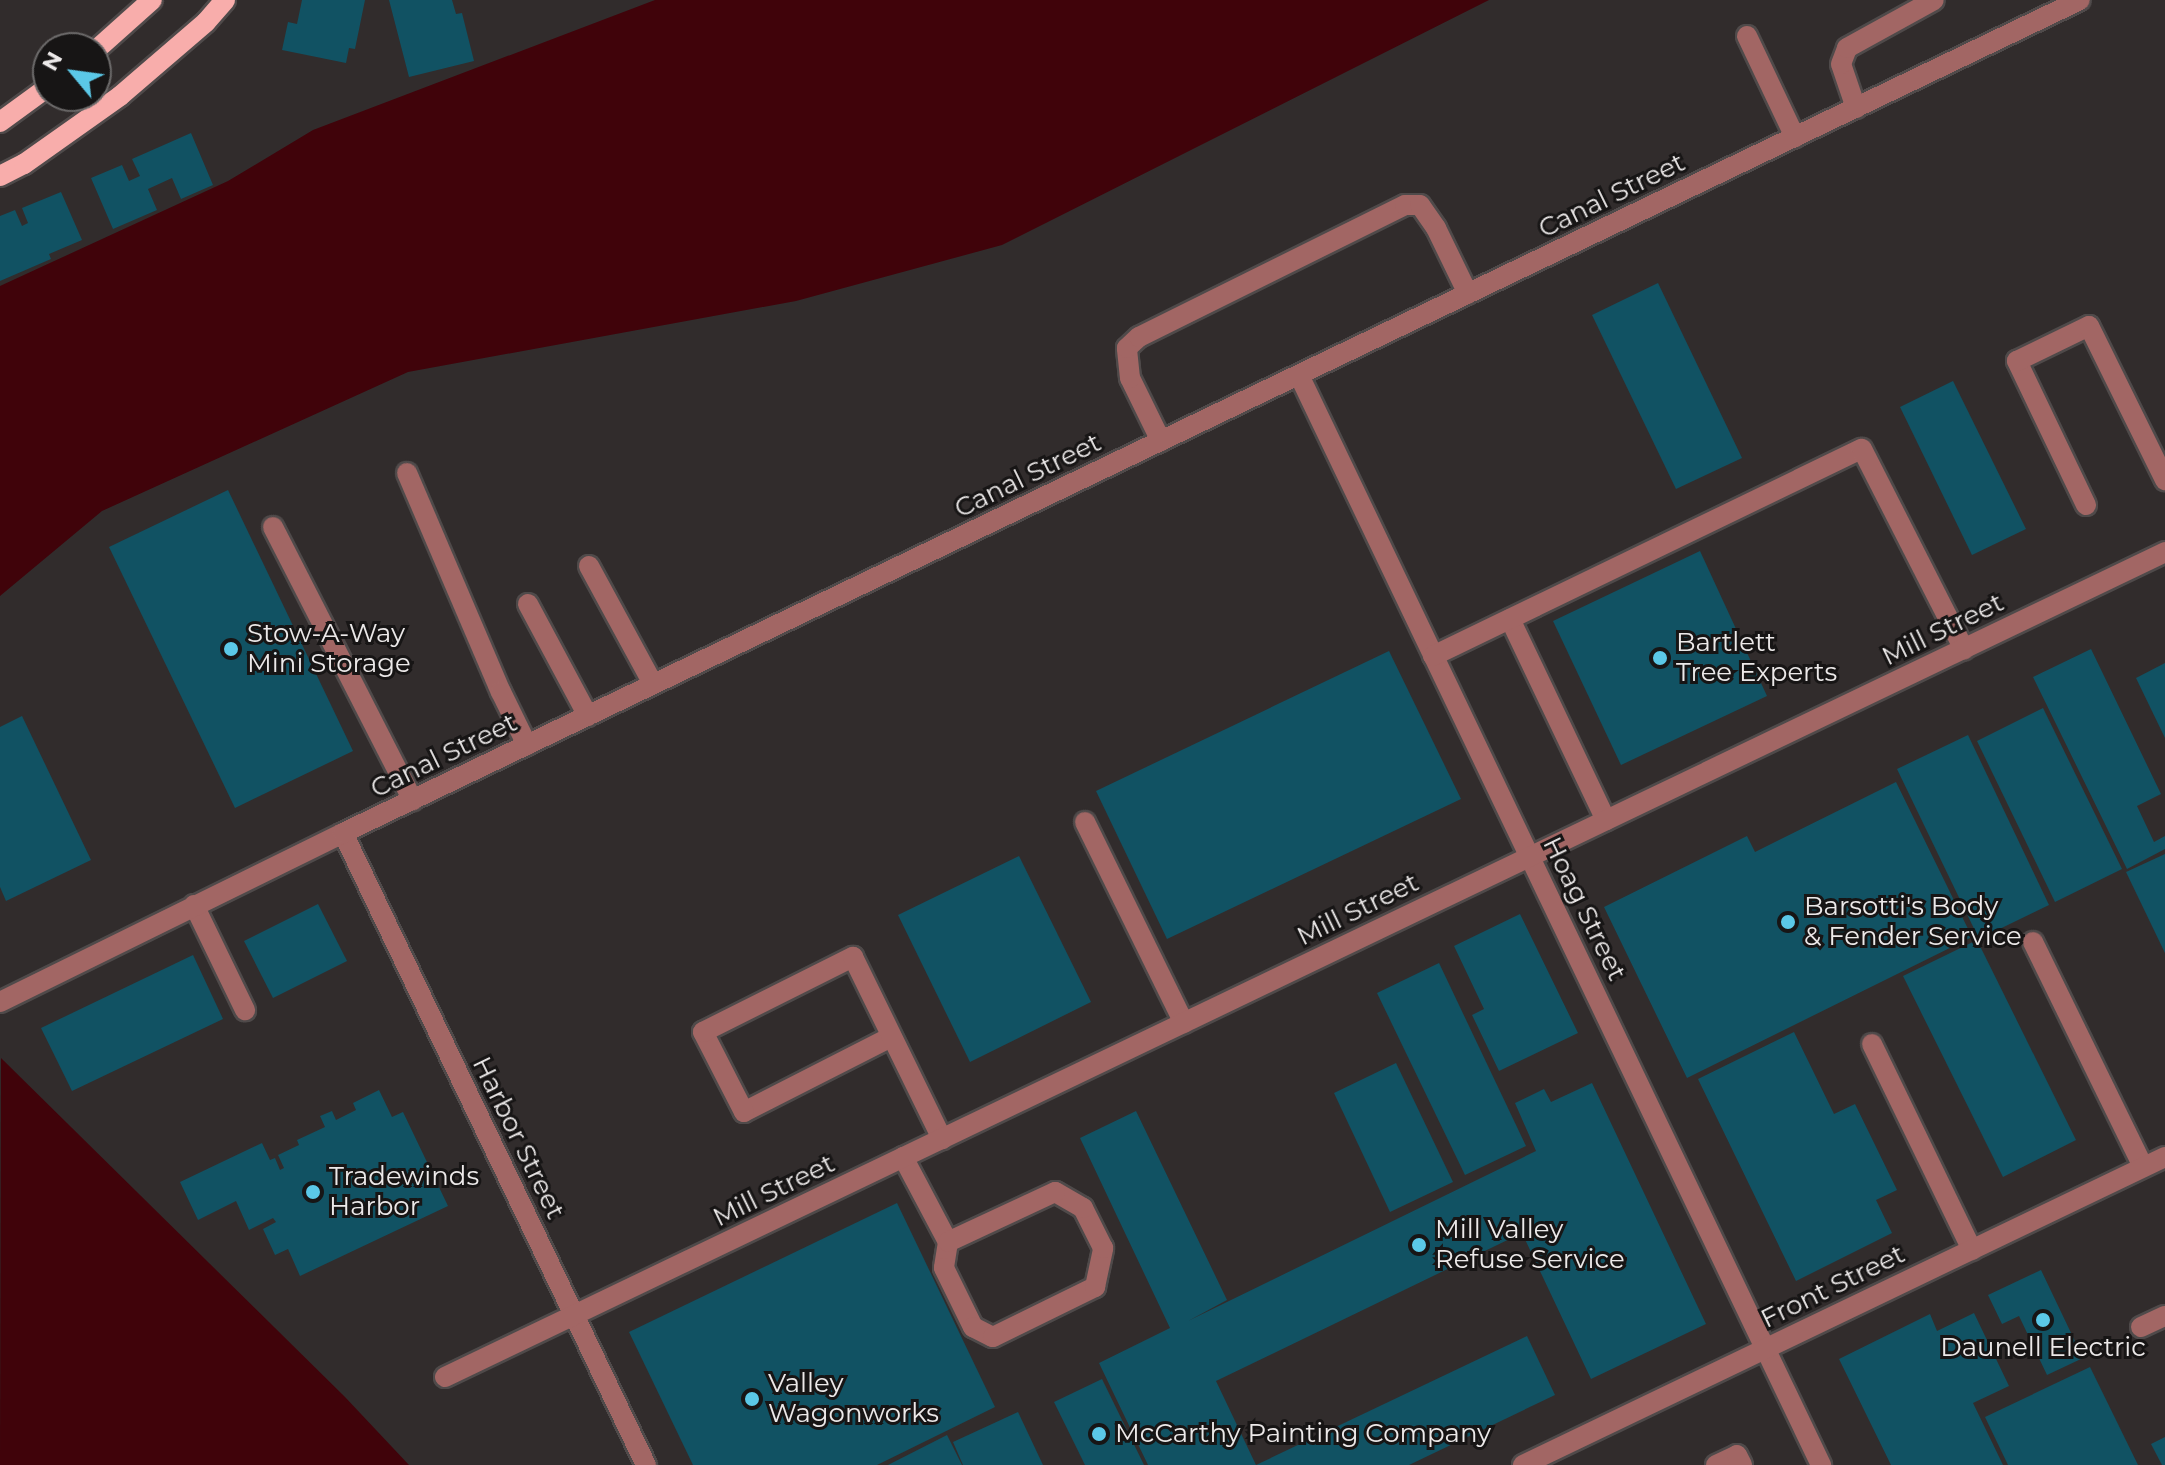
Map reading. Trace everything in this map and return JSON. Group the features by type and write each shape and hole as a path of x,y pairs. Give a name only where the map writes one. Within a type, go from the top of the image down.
{"main road":[{"path":"112,36 152,0"},
{"path":"0,176 24,164 120,96 206,22 225,0"},
{"path":"0,122 32,99"}],"street":[{"path":"1856,108 1841,64 1847,48 1934,0"},
{"name":"Canal Street","path":"0,1002 343,833 2080,0"},
{"path":"1747,36 1795,137"},
{"path":"1161,441 1130,378 1127,348 1139,337 1405,205 1420,205 1468,294"},
{"path":"2086,505 2017,361 2089,326 2165,480"},
{"name":"Hoag Street","path":"1299,375 1821,1465"},
{"path":"1433,656 1862,449 1964,649"},
{"path":"407,473 527,745"},
{"path":"273,527 413,800"},
{"name":"Mill Street","path":"445,1377 2165,552"},
{"path":"589,566 653,684"},
{"path":"528,604 588,716"},
{"path":"1510,619 1606,820"},
{"path":"1085,822 1184,1023"},
{"name":"Harbor Street","path":"343,833 646,1465"},
{"path":"194,905 245,1010"},
{"path":"2033,942 2143,1167"},
{"path":"891,1037 744,1112 703,1032 853,957 942,1139"},
{"path":"1872,1044 1972,1250"},
{"path":"903,1157 948,1242 944,1268 973,1327 993,1337 1095,1287 1103,1248 1083,1208 1055,1192 948,1242"},
{"name":"Front Street","path":"1523,1465 2165,1157"},
{"path":"2141,1327 2165,1316"},
{"path":"1716,1465 1737,1455 1742,1465"}],"shaded area":[{"path":"655,0 1489,0 1002,245 796,301 408,372 102,511 0,596 0,286 228,181 313,130"},
{"path":"1,1058 345,1397 409,1465 0,1465"}],"building":[{"path":"302,0 365,0 355,49 349,48 346,63 282,50 288,22 297,24"},
{"path":"389,0 452,0 456,14 462,13 474,61 409,77"},
{"path":"191,133 213,185 181,199 172,178 148,189 157,210 113,229 91,178 122,165 129,181 140,176 132,159"},
{"path":"61,192 82,240 49,254 51,259 0,281 0,216 15,210 22,226 28,223 22,208"},
{"path":"1658,283 1742,458 1676,489 1592,315"},
{"path":"1953,381 2026,529 1972,555 1900,407"},
{"name":"Stow-A-Way Mini Storage","path":"228,490 353,751 235,808 109,547"},
{"name":"Bartlett Tree Experts","path":"1700,551 1767,696 1621,765 1553,621"},
{"path":"2091,649 2161,794 2137,806 2154,842 2165,836 2165,849 2127,869 2033,677"},
{"path":"1389,651 1461,799 1167,939 1096,791"},
{"path":"2165,663 2165,738 2136,678"},
{"path":"2043,708 2122,869 2055,902 1977,741"},
{"path":"22,716 91,860 6,901 0,887 0,727"},
{"path":"1968,735 2049,905 1979,939 1897,769"},
{"name":"Barsotti's Body & Fender Service","path":"1896,782 1972,937 1687,1078 1604,907 1747,836 1755,852"},
{"path":"2165,854 2165,953 2126,872"},
{"path":"1019,856 1091,1002 970,1062 898,915"},
{"path":"318,904 347,961 273,998 244,941"},
{"path":"1520,914 1578,1033 1499,1071 1472,1015 1484,1009 1454,946"},
{"path":"1977,940 2076,1140 2003,1177 1903,976"},
{"path":"193,955 223,1019 72,1091 41,1028"},
{"path":"1439,963 1526,1146 1465,1175 1377,993"},
{"path":"1794,1032 1834,1114 1855,1104 1897,1190 1876,1200 1892,1233 1796,1281 1698,1079"},
{"path":"1396,1063 1453,1182 1390,1212 1334,1093"},
{"name":"Mill Valley Refuse Service","path":"1592,1083 1706,1324 1591,1379 1522,1233 1216,1381 1256,1465 1148,1465 1099,1363 1170,1328 1080,1138 1136,1111 1227,1300 1188,1321 1536,1151 1515,1103 1544,1089 1551,1102"},
{"name":"Tradewinds Harbor","path":"379,1090 392,1117 403,1112 448,1206 300,1276 288,1249 275,1255 263,1229 276,1222 273,1218 249,1230 236,1201 198,1220 180,1182 262,1143 270,1160 275,1158 280,1170 284,1168 278,1155 299,1145 297,1140 325,1127 320,1116 332,1111 336,1120 356,1110 353,1103"},
{"path":"897,1203 995,1407 877,1465 693,1465 629,1332"},
{"name":"Daunell Electric","path":"2041,1270 2083,1358 2047,1375 2019,1316 2002,1324 1988,1295"},
{"path":"1974,1313 2009,1386 1973,1403 2003,1465 1891,1465 1839,1359 1930,1314 1937,1331"},
{"name":"Mill Valley Refuse Service","path":"1527,1336 1555,1395 1409,1465 1256,1465"},
{"path":"2090,1367 2138,1465 2008,1465 1985,1417"},
{"name":"McCarthy Painting Company","path":"1102,1379 1144,1465 1085,1465 1054,1402"},
{"path":"1018,1412 1043,1465 963,1465 953,1442"},
{"path":"947,1435 962,1465 888,1465"},
{"path":"2165,1437 2165,1465 2162,1465 2151,1444"}],"place":[{"name":"Stow-A-Way Mini Storage","path":"231,649"},
{"name":"Bartlett Tree Experts","path":"1660,658"},
{"name":"Barsotti's Body & Fender Service","path":"1788,922"},
{"name":"Tradewinds Harbor","path":"313,1192"},
{"name":"Mill Valley Refuse Service","path":"1419,1245"},
{"name":"Daunell Electric","path":"2043,1320"},
{"name":"Valley Wagonworks","path":"752,1399"},
{"name":"McCarthy Painting Company","path":"1099,1434"}]}
